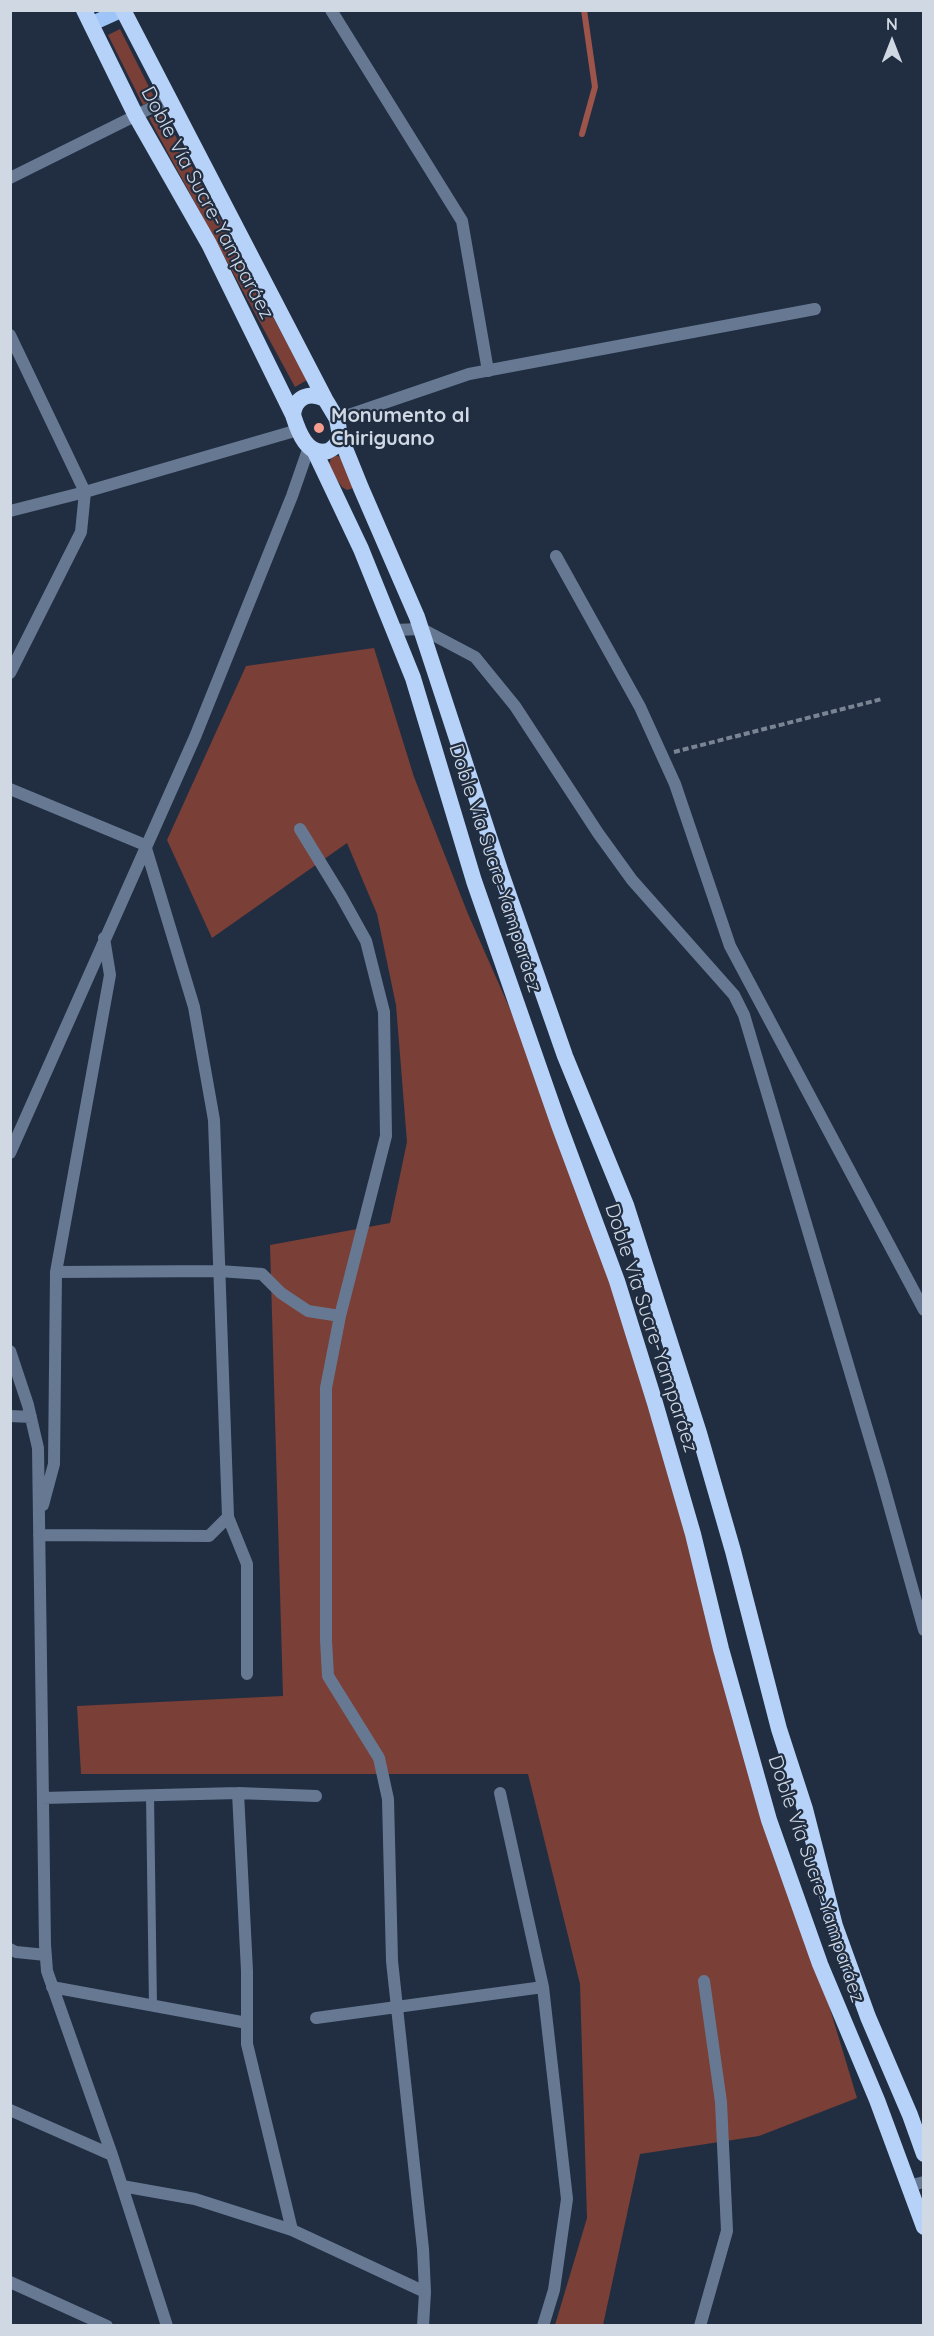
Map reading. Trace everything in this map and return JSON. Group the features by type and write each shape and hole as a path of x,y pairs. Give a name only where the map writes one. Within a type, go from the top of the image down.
{"highway":[{"name":"Doble Vía Sucre-Yamparáez","path":"122,10 325,399 422,629 501,873 565,1056 626,1205 733,1551 779,1729 804,1809 835,1926 868,2017 924,2154"},
{"name":"Doble Vía Sucre-Yamparáez","path":"87,17 136,116 209,244 296,423 312,449 361,549 413,678 474,881 559,1125 617,1281 693,1534 721,1649 769,1820 820,1964 877,2100 916,2184 924,2227"},
{"path":"296,423 296,405 306,396 317,395 325,399"},
{"path":"312,449 320,452 332,449 338,442 339,428"}],"main road":[{"path":"87,17 122,10"}],"street":[{"path":"332,10 462,221 488,370"},
{"path":"10,178 169,99"},
{"path":"339,428 469,374 815,309"},
{"path":"10,335 85,492 81,532 10,673"},
{"path":"10,510 85,492 296,423"},
{"path":"10,1153 145,845 195,737 312,449"},
{"path":"556,556 640,707 675,784 730,946 924,1310"},
{"path":"394,630 422,629 475,657 515,706 598,833 632,880 734,995 744,1015 881,1476 924,1630"},
{"path":"10,789 145,845"},
{"path":"300,829 366,941 384,1012 386,1136 340,1316 326,1388 328,1676 379,1758 388,1799 392,1961 423,2249 426,2292 423,2325"},
{"path":"145,845 194,1007 214,1120 228,1517 247,1564 247,1674"},
{"path":"39,1521 54,1464 56,1272 110,975 104,939"},
{"path":"734,995 754,991"},
{"path":"56,1272 219,1271 261,1274 281,1293 308,1311 340,1316"},
{"path":"10,1351 31,1417 38,1448 47,1971 112,2155 166,2325"},
{"path":"10,1416 31,1417"},
{"path":"39,1535 209,1536 228,1517"},
{"path":"43,1798 238,1793 316,1796"},
{"path":"238,1793 247,1971 247,2044 292,2230"},
{"path":"500,1793 543,1987 567,2199 554,2289 543,2325"},
{"path":"10,1949 16,1952 46,1955"},
{"path":"700,2325 727,2231 721,2102 705,1981"},
{"path":"52,1987 247,2023"},
{"path":"316,2018 543,1987"},
{"path":"10,2110 112,2155"},
{"path":"122,2186 195,2199 292,2230 426,2292"},
{"path":"10,2282 106,2325"}],"lane":[{"path":"150,1796 153,2007"}],"path":[{"path":"662,755 882,699"}],"shaded area":[{"path":"120,29 155,99 143,105 108,35"},
{"path":"162,111 307,380 295,387 149,118"},
{"path":"332,456 338,456 344,460 353,488 347,490 342,487 328,467"},
{"path":"374,648 414,777 468,914 544,1086 628,1312 780,1844 857,2098 759,2136 640,2154 603,2325 555,2325 587,2218 580,1984 528,1774 81,1774 77,1706 283,1696 270,1245 390,1223 407,1142 396,1005 377,914 347,843 212,938 167,840 246,666"}],"waterway":[{"path":"582,134 595,87 584,10"}],"place":[{"name":"Monumento al Chiriguano","path":"319,428"}]}
